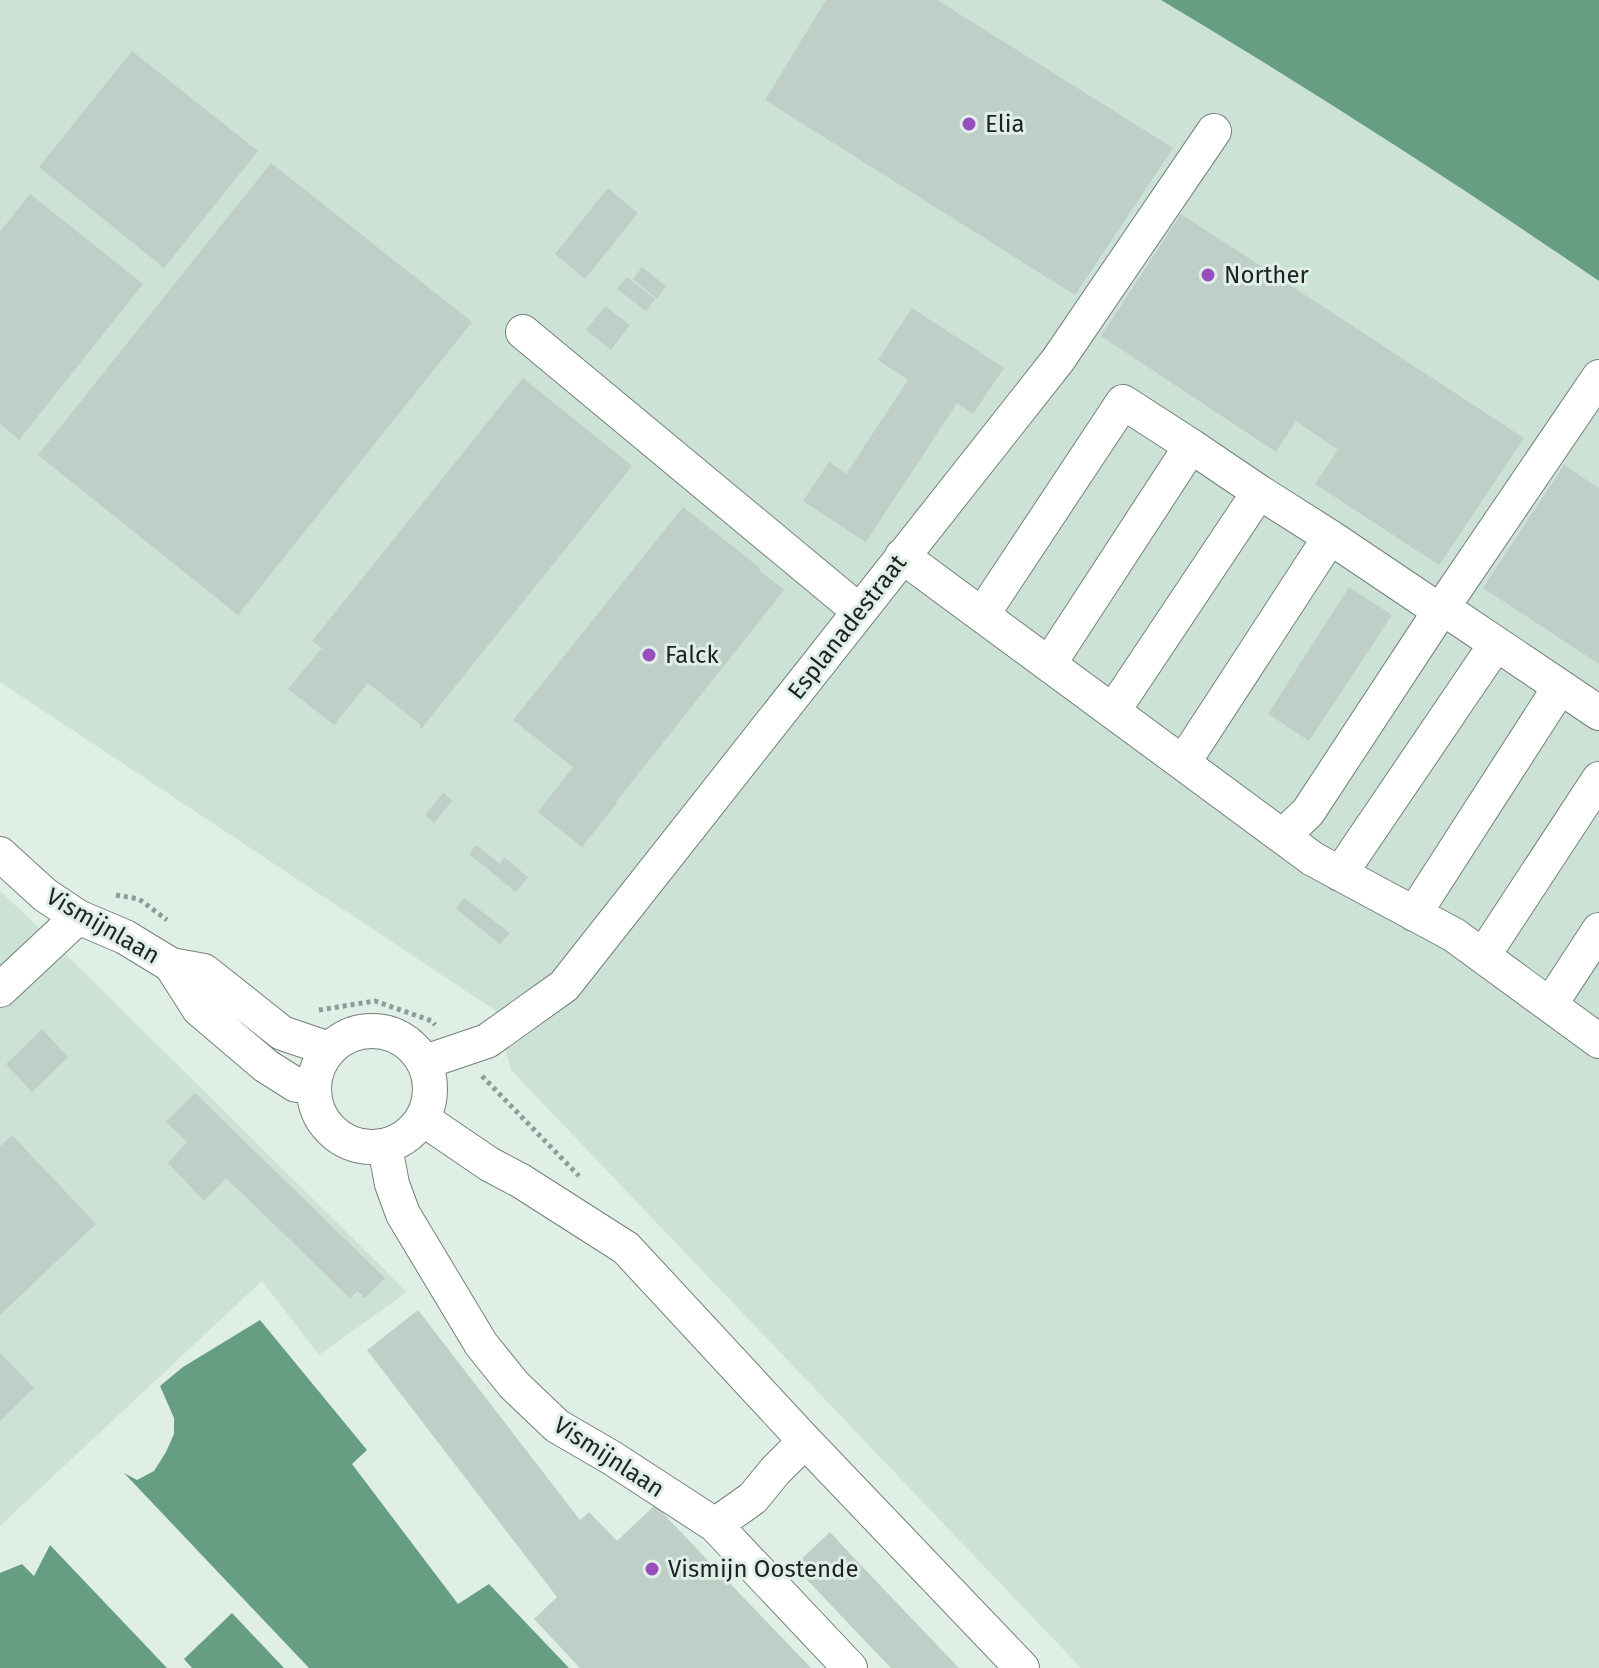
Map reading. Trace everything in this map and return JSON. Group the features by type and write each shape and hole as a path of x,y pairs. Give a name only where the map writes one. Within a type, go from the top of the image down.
{"street":[{"name":"Esplanadestraat","path":"425,1062 487,1041 564,986 1058,360 1214,131"},
{"path":"523,332 859,611"},
{"path":"1283,836 1308,812 1599,377"},
{"path":"982,615 1123,402 1599,713"},
{"path":"1049,664 1191,446"},
{"path":"1113,711 1259,492"},
{"path":"1183,763 1330,537"},
{"path":"902,556 1313,859 1454,935 1598,1038"},
{"path":"1340,874 1496,644"},
{"path":"1414,914 1560,687"},
{"path":"1483,956 1599,779"},
{"name":"Vismijnlaan","path":"0,854 45,895 78,917 125,937 171,965 204,971 282,1033 329,1049"},
{"path":"0,990 78,917"},
{"path":"1550,1005 1599,930"},
{"name":"Vismijnlaan","path":"171,965 199,1009 266,1066 296,1085 313,1085"},
{"path":"381,1030 407,1041 425,1062 432,1091 423,1119 400,1141 385,1147 363,1147 343,1140 326,1126 316,1107 313,1085 318,1065 329,1049 353,1033 381,1030"},
{"path":"423,1119 489,1164 626,1248 1022,1668"},
{"name":"Vismijnlaan","path":"385,1147 392,1184 403,1214 481,1344 514,1385 557,1426 715,1525 850,1668"},
{"path":"715,1525 753,1498 805,1441"}],"path":[{"path":"112,894 139,899 175,926"},
{"path":"316,1010 375,1001 432,1021 457,1051"}],"shaded area":[{"path":"0,0 1161,0 1284,74 1497,211 1599,281 1599,1668 1081,1668 511,1070 496,1011 0,682"},
{"path":"1161,0 1599,0 1599,281 1382,137"},
{"path":"0,891 407,1292 319,1355 262,1281 0,1526"},
{"path":"260,1320 367,1450 352,1464 458,1604 489,1584 569,1668 309,1668 124,1473 137,1480 154,1471 174,1434 174,1418 160,1386 183,1367"},
{"path":"50,1545 167,1668 0,1668 0,1573 22,1564 34,1576"},
{"path":"232,1613 284,1668 192,1668 184,1659"}],"building":[{"name":"Elia","path":"826,0 937,0 1173,148 1075,295 765,100"},
{"path":"132,51 258,151 164,268 39,167"},
{"path":"271,163 472,322 238,615 38,455"},
{"path":"608,188 638,213 585,279 555,254"},
{"path":"30,194 143,284 19,440 0,424 0,232"},
{"name":"Norther","path":"1181,214 1524,438 1439,565 1315,484 1338,450 1296,421 1276,452 1101,336"},
{"path":"642,267 666,286 657,299 633,279"},
{"path":"627,277 655,299 646,311 617,289"},
{"path":"605,306 630,325 611,350 586,330"},
{"path":"912,308 1004,368 973,414 957,403 866,542 803,501 829,462 846,474 908,380 878,360"},
{"path":"523,378 632,466 421,729 421,725 368,683 334,725 288,689 322,648 312,641"},
{"path":"1564,465 1599,488 1599,664 1483,588"},
{"name":"Falck","path":"683,507 784,590 582,847 538,812 573,767 513,720"},
{"path":"1349,587 1392,615 1309,741 1268,714"},
{"path":"443,793 452,801 434,823 425,815"},
{"path":"476,845 500,864 504,857 528,877 516,892 469,854"},
{"path":"464,898 510,933 500,944 456,909"},
{"path":"42,1029 68,1057 32,1092 6,1064"},
{"path":"195,1093 385,1278 365,1298 357,1291 350,1298 226,1178 204,1201 168,1163 187,1142 166,1122"},
{"path":"12,1135 96,1224 0,1315 0,1146"},
{"path":"418,1310 580,1520 589,1512 617,1541 655,1505 811,1668 580,1668 534,1619 557,1597 367,1350"},
{"path":"0,1353 34,1388 0,1421"},
{"path":"830,1532 959,1668 891,1668 867,1643 794,1566"}],"place":[{"name":"Elia","path":"969,124"},
{"name":"Norther","path":"1208,275"},
{"name":"Falck","path":"649,655"},
{"name":"Vismijn Oostende","path":"652,1569"}]}
